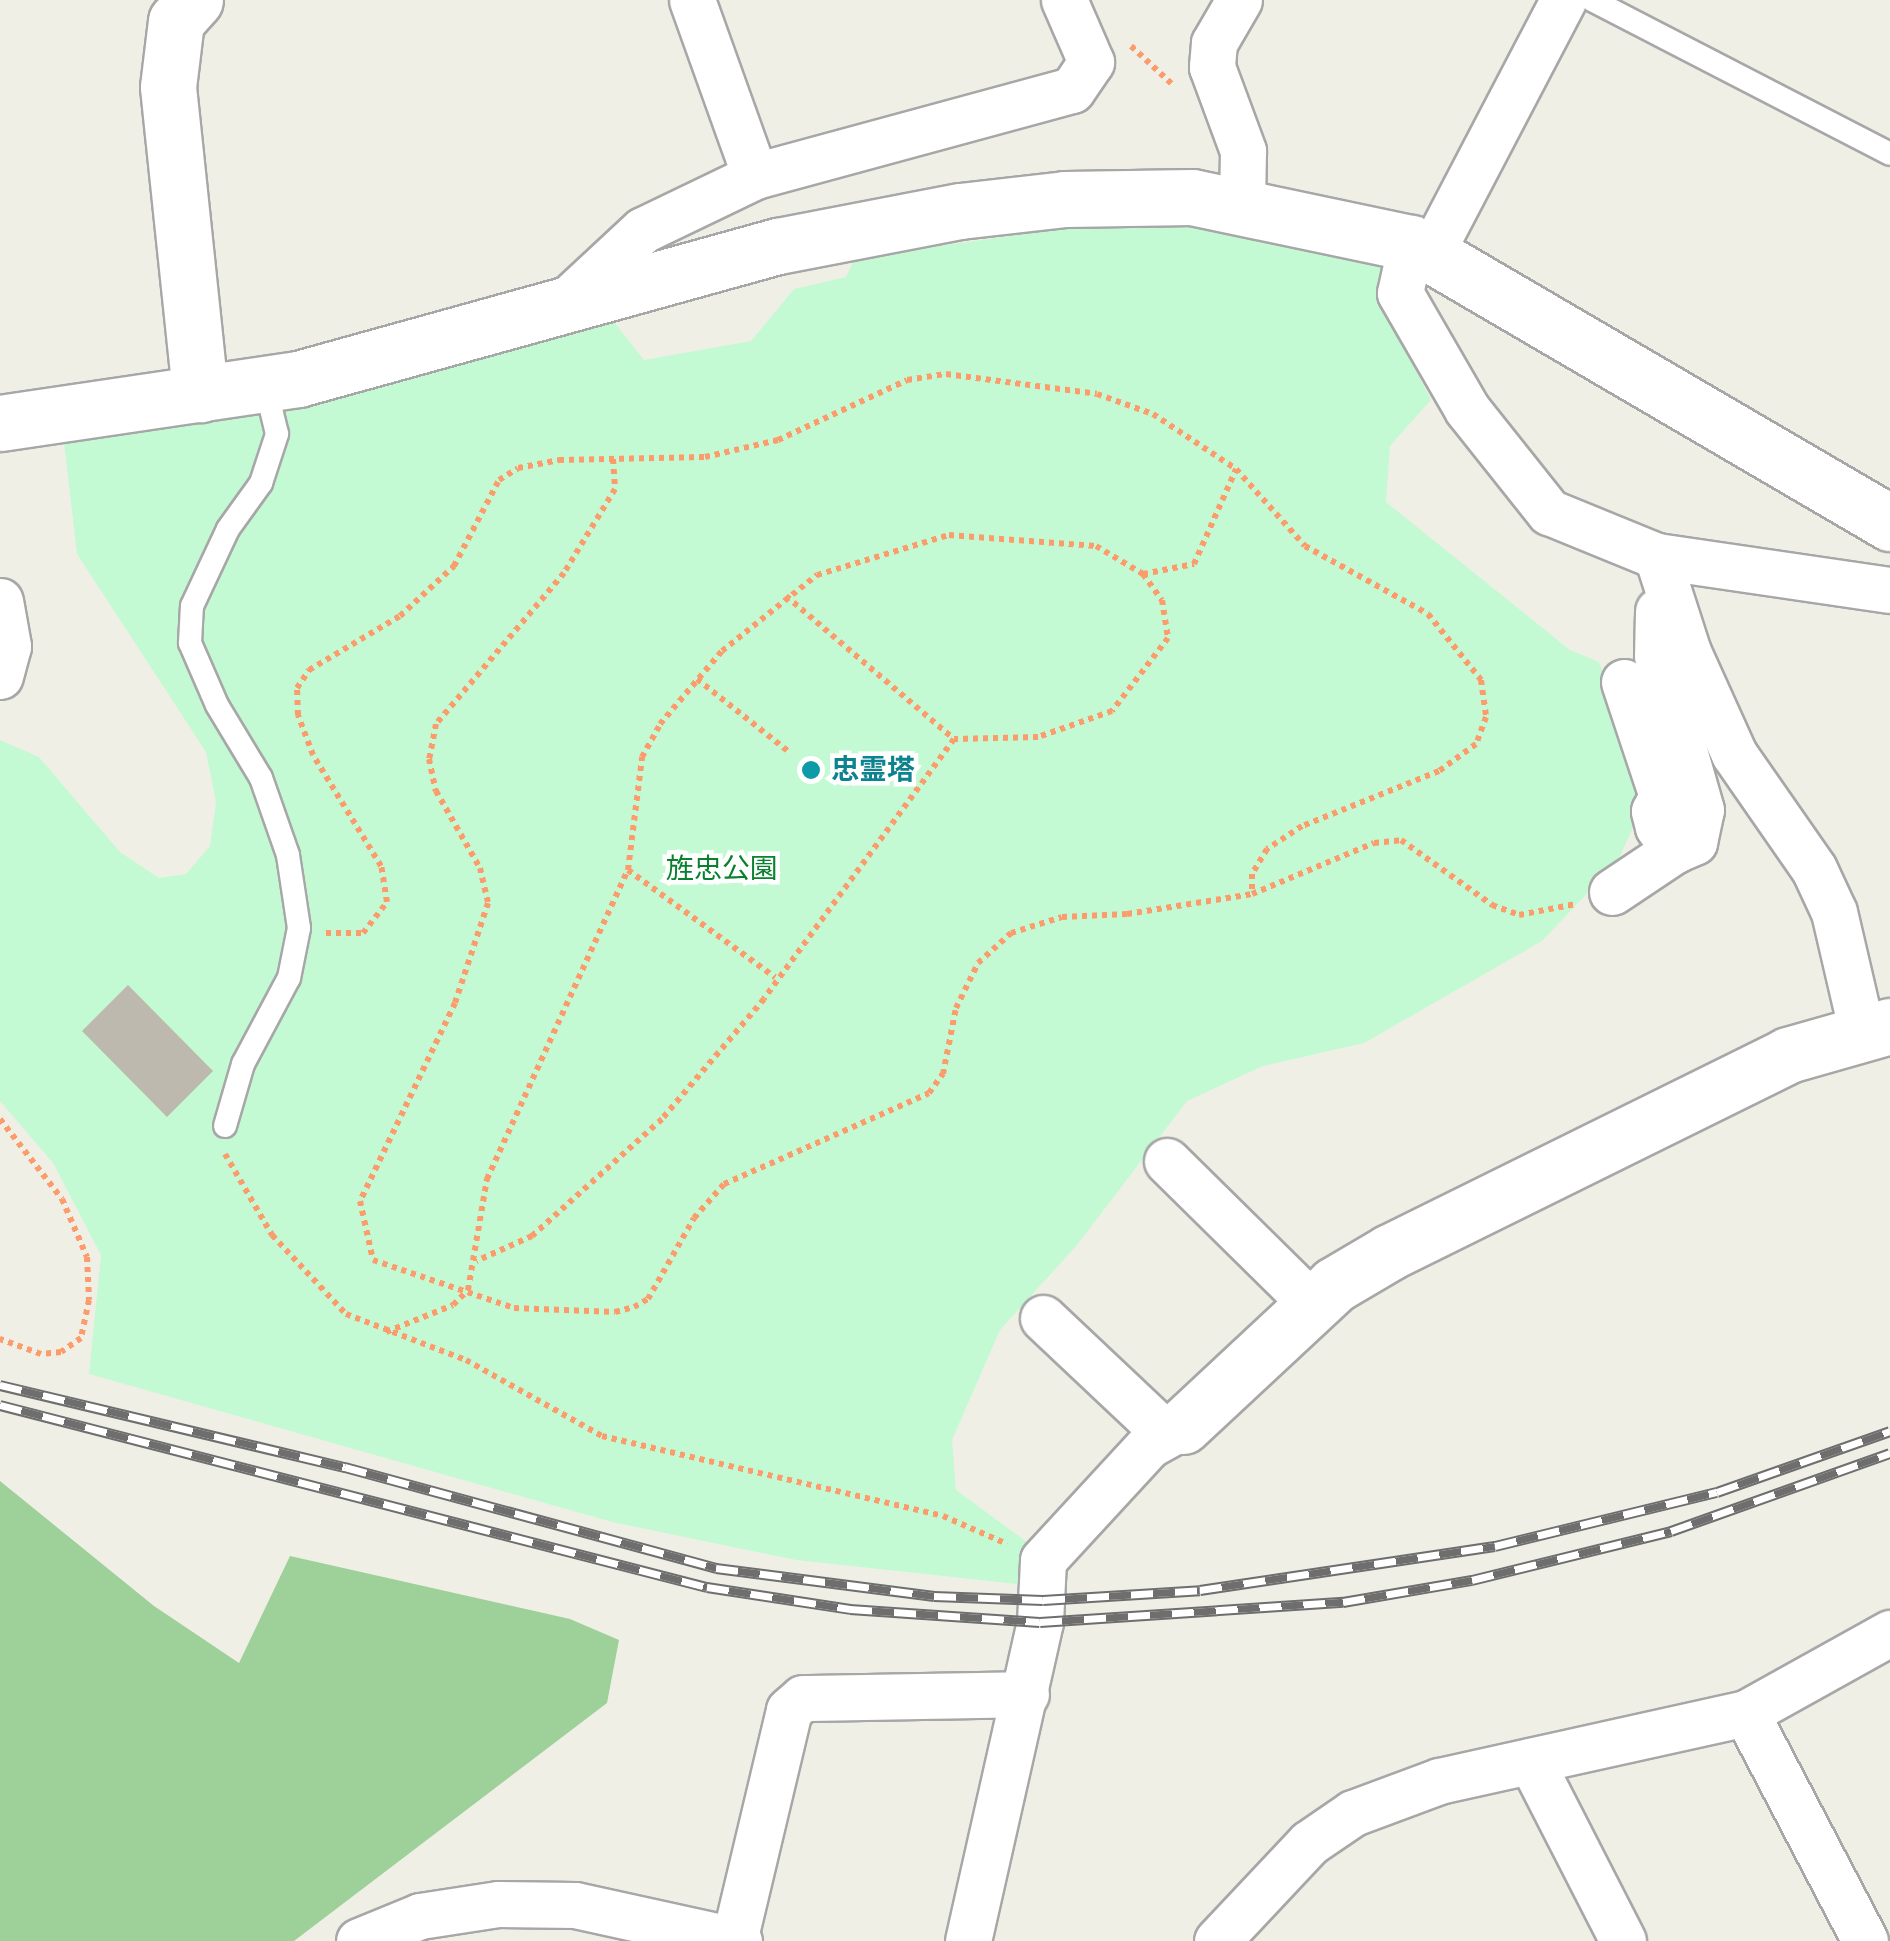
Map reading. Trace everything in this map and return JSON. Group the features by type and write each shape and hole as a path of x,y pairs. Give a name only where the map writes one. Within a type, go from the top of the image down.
{"street":[{"path":"692,0 755,176"},
{"path":"1240,0 1214,43 1212,67 1243,151 1242,203"},
{"path":"1564,0 1421,248 1400,293 1479,424 1549,512 1660,565 1890,590"},
{"path":"181,7 168,86 200,394"},
{"path":"558,309 643,230 755,176 1072,90 1091,62 1069,11"},
{"path":"0,423 265,384 558,309 778,246 960,211 1137,195 1242,203 1421,248 1890,522"},
{"path":"1612,892 1694,842 1701,810 1657,656 1660,565"},
{"path":"968,1941 1026,1694 1040,1622 1043,1560 1149,1445 1175,1431 1312,1304 1390,1252 1596,1146 1788,1055 1876,1029 1834,912 1814,869 1734,754 1660,565"},
{"path":"0,601 8,646 0,676"},
{"path":"1624,682 1662,796 1654,810 1658,827 1676,850"},
{"path":"1166,1161 1312,1304"},
{"path":"1042,1318 1175,1431"},
{"path":"1216,1941 1309,1843 1353,1813 1439,1781 1746,1713 1890,1633"},
{"path":"359,1941 420,1916 498,1904 575,1905 736,1941 789,1710 804,1698 1026,1694"},
{"path":"1746,1713 1865,1941"},
{"path":"1532,1761 1624,1941"}],"lane":[{"path":"1592,0 1890,154"},
{"path":"225,1126 243,1064 290,978 299,928 288,855 261,778 217,706 190,643 192,606 228,529 261,483 276,434 265,384"}],"path":[{"path":"1069,11 1105,23 1214,123 1232,120"},
{"path":"299,928 346,937 363,933 387,902 381,866 313,755 298,714 297,688 309,670 400,616 454,566 499,480 518,468 558,460 706,457 778,440 907,380 946,374 1097,394 1153,414 1236,469 1305,546 1428,614 1481,680 1486,716 1476,744 1439,771 1302,826 1267,850 1252,874 1252,894"},
{"path":"613,459 615,489 564,572 436,724 429,759 436,791 480,868 488,904 454,1003 360,1201 362,1232 373,1260 514,1308 616,1312 634,1307 648,1299 694,1218 724,1184 754,1165 929,1093 942,1074 956,1008 978,963 1011,934 1062,916 1127,914 1252,894 1374,843 1401,840 1492,905 1519,916 1612,892"},
{"path":"1143,574 1194,564 1236,469"},
{"path":"386,1332 453,1306 468,1290 488,1179 628,870 642,758 697,680 786,596 846,561 949,535 1096,546 1143,574 1162,600 1168,638 1112,711 1038,737 954,739 786,596"},
{"path":"697,680 788,751"},
{"path":"476,1260 532,1236 662,1119 776,978 954,739"},
{"path":"628,870 776,978"},
{"path":"0,1120 62,1200 88,1257 89,1300 81,1338 61,1352 41,1354 0,1340"},
{"path":"225,1126 219,1148 257,1200 272,1235 346,1314 466,1360 602,1436 943,1516 1043,1560"}],"green space":[{"name":"旌忠公園","path":"1157,215 1390,253 1379,279 1384,308 1431,400 1390,446 1386,502 1570,650 1599,662 1637,760 1639,814 1618,861 1542,941 1364,1043 1263,1066 1187,1101 1077,1245 1000,1330 952,1440 956,1490 1031,1545 1017,1584 796,1560 612,1522 89,1374 101,1255 53,1163 0,1101 0,740 39,757 120,852 159,878 186,874 210,846 216,802 206,752 77,554 64,443 307,394 607,313 644,360 751,341 794,289 846,277 855,258"},
{"path":"0,1481 154,1606 239,1663 290,1556 570,1619 619,1640 607,1703 294,1941 0,1941"}],"building":[{"path":"128,985 213,1071 167,1117 82,1031"}],"railway":[{"path":"0,1385 345,1467 716,1568 934,1596 1043,1600 1200,1590 1495,1546 1717,1492 1890,1431"},
{"path":"0,1405 707,1587 850,1609 1040,1622 1343,1602 1472,1580 1671,1531 1890,1453"}],"place":[{"name":"忠霊塔","path":"811,770"}]}
